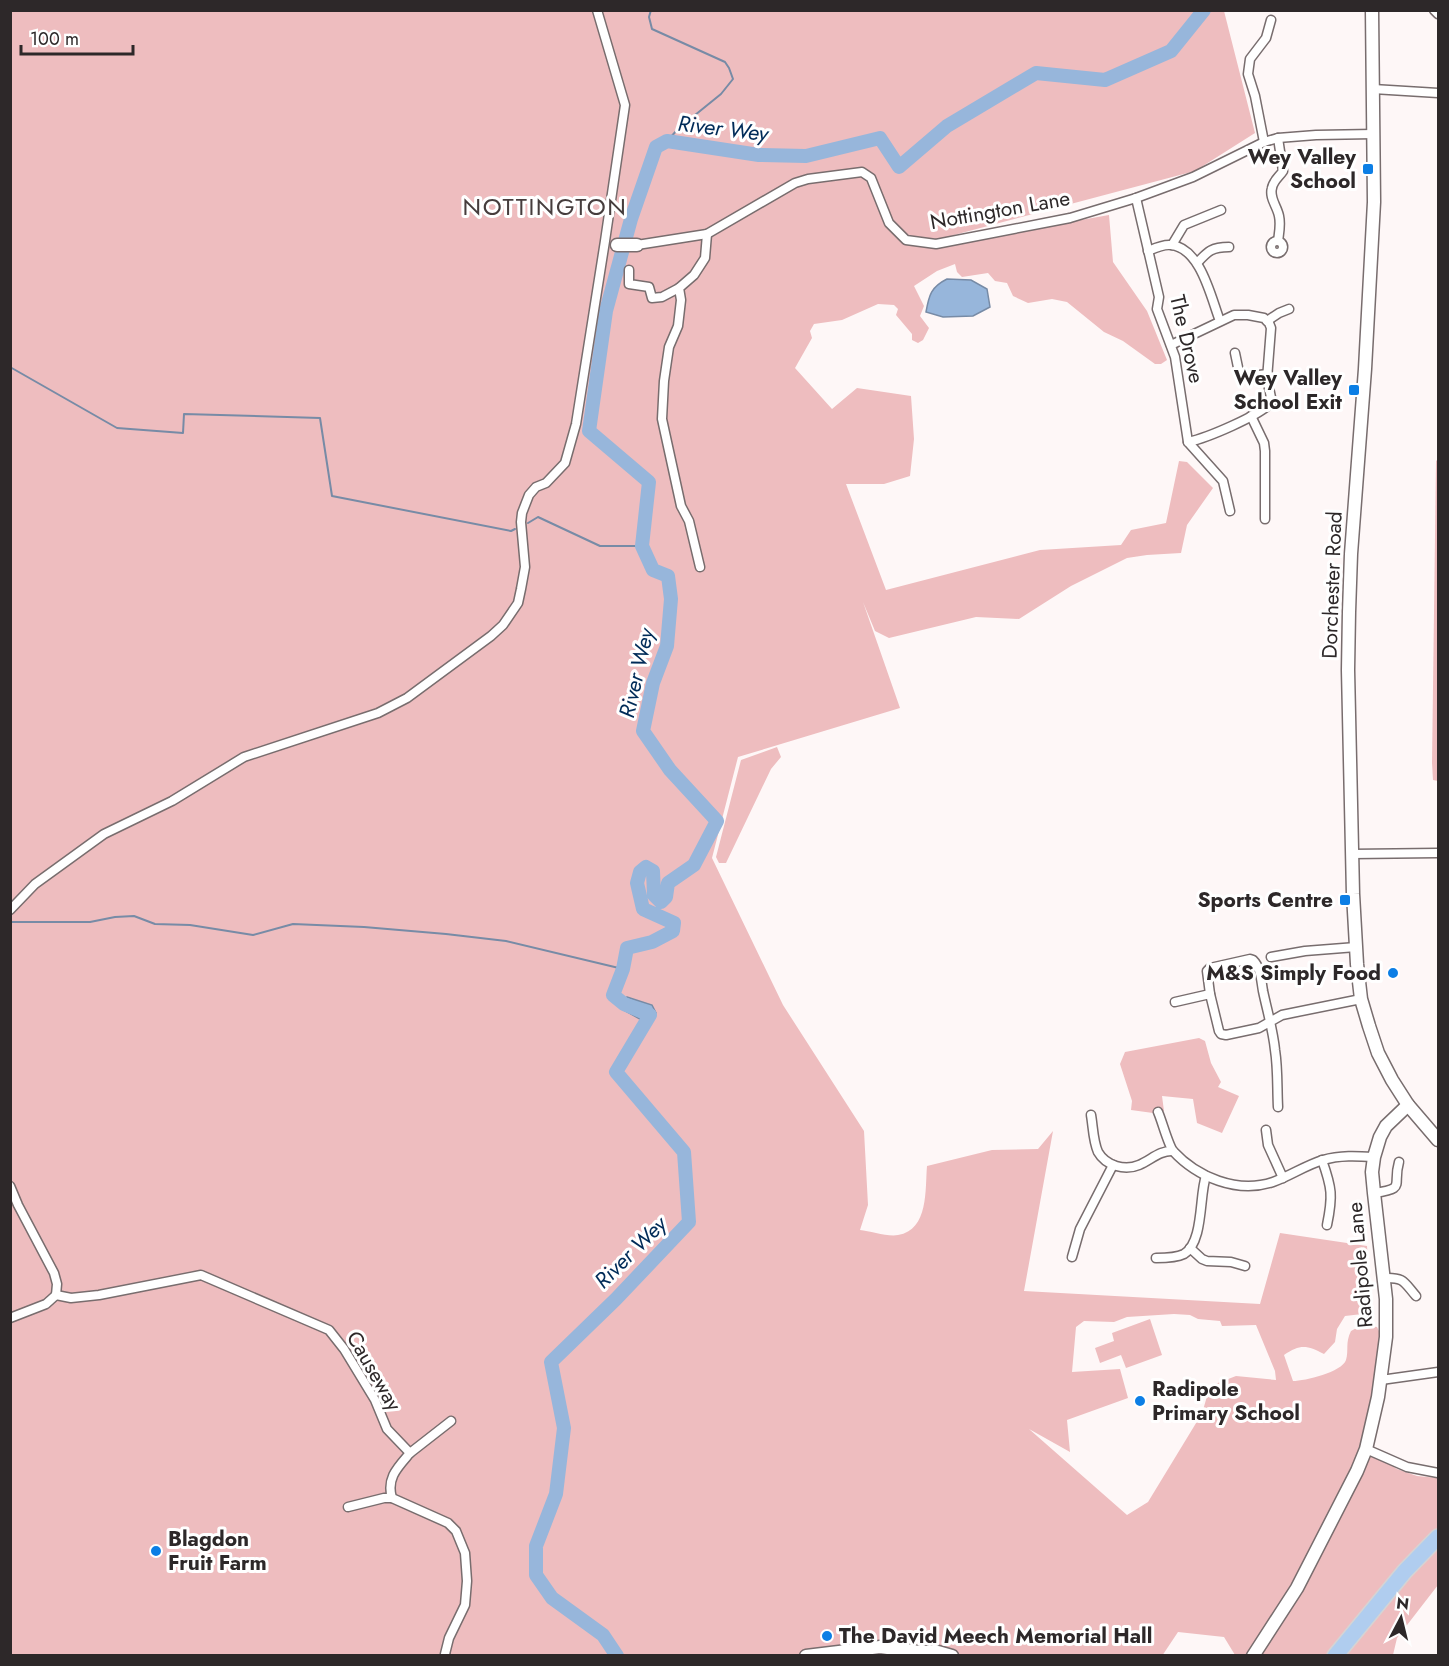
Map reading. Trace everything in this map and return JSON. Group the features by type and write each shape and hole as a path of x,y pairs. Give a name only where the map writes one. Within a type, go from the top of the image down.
{"highway":[{"path":"1335,1656 1405,1571 1438,1537"}],"main road":[{"name":"Dorchester Road","path":"1372,10 1374,202 1365,369 1351,554 1348,670 1352,854 1358,982 1378,1053 1408,1105 1438,1140"},
{"path":"611,243 637,245"},
{"name":"Radipole Lane","path":"1253,1656 1297,1588 1366,1449 1378,1397 1386,1337 1386,1299 1372,1172 1380,1137 1386,1126 1408,1105"},
{"path":"806,1656 880,1647 946,1653 952,1656"}],"street":[{"path":"10,910 35,884 104,834 172,801 244,757 378,713 407,698 491,636 518,603 524,579 522,513 529,495 536,487 546,483 565,463 576,424 611,243 625,105 597,10"},
{"path":"1434,10 1438,15"},
{"path":"1264,142 1248,74 1250,59 1266,38 1271,20"},
{"path":"1373,89 1438,93"},
{"name":"Nottington Lane","path":"637,245 707,234 795,183 808,179 862,172 871,178 889,223 906,240 936,244 1070,218 1136,198 1193,177 1264,142 1278,138 1374,134"},
{"path":"1278,138 1283,171 1271,190 1280,222 1278,241"},
{"name":"The Drove","path":"1136,198 1159,297 1157,309 1175,357 1188,442"},
{"path":"1172,245 1184,225 1221,210"},
{"path":"629,270 629,284 649,288 652,298 662,297 679,288 694,275 705,258 707,234"},
{"path":"1148,251 1172,245 1188,252 1202,271 1220,321"},
{"path":"1197,263 1206,253 1216,247 1229,247"},
{"path":"679,288 681,300 678,326 669,347 662,420 681,506 688,521 700,567"},
{"path":"1267,321 1289,309"},
{"path":"1171,345 1234,315 1264,318 1271,328 1268,374 1272,402 1265,409 1251,416 1200,440 1188,442"},
{"path":"1235,353 1240,376 1268,374"},
{"path":"1251,416 1264,443 1265,519"},
{"path":"1188,442 1223,481 1230,512"},
{"path":"1352,854 1438,853"},
{"path":"1271,957 1305,951 1356,947"},
{"path":"1278,1107 1275,1050 1269,1022 1259,968 1250,959 1210,968 1207,974 1210,994 1221,1034 1259,1028 1269,1022 1282,1015 1361,999"},
{"path":"1174,1002 1210,994"},
{"path":"1158,1112 1173,1151 1185,1163 1221,1182 1246,1186 1259,1185 1283,1178 1322,1160 1337,1157 1374,1157"},
{"path":"1091,1115 1099,1152 1106,1161 1113,1165 1134,1167 1167,1150 1173,1151"},
{"path":"1266,1130 1268,1145 1283,1178"},
{"path":"1322,1160 1332,1192 1327,1224"},
{"path":"1374,1193 1395,1188 1399,1162"},
{"path":"1072,1257 1080,1229 1113,1165"},
{"path":"1156,1258 1184,1254 1190,1248 1198,1228 1206,1176"},
{"path":"10,1186 54,1273 57,1284 56,1295 46,1304 10,1318"},
{"path":"1190,1248 1207,1261 1231,1262 1245,1266"},
{"name":"Causeway","path":"56,1295 71,1298 99,1295 201,1275 329,1330 344,1349 375,1400 387,1429 410,1453"},
{"path":"1384,1278 1398,1278 1404,1281 1416,1296"},
{"path":"1381,1380 1438,1372"},
{"path":"392,1498 391,1480 397,1469 410,1453 451,1421"},
{"path":"1366,1449 1407,1467 1438,1473"},
{"path":"348,1507 392,1498 448,1523 456,1531 465,1553 467,1581 465,1605 449,1638 444,1654 446,1656"}],"shaded area":[{"path":"11,11 1224,11 1255,133 1195,171 954,235 933,246 1109,215 1113,262 1147,311 1167,360 1161,364 1155,364 1123,341 1104,332 1067,302 1052,299 1028,303 1013,296 1007,283 995,281 988,273 962,277 957,272 955,264 937,271 914,286 924,306 920,316 929,328 923,340 918,343 912,340 912,334 896,315 898,309 894,305 878,304 842,320 814,324 810,331 812,338 795,368 832,409 857,388 911,396 914,439 910,476 884,484 846,484 886,590 1040,550 1121,545 1131,530 1166,523 1179,461 1187,462 1213,488 1187,525 1181,553 1127,558 1071,586 1019,619 976,617 889,638 875,631 863,602 900,708 738,757 712,858 783,1005 864,1131 868,1205 860,1230 884,1235 908,1232 920,1217 923,1207 927,1166 992,1150 1038,1149 1053,1131 1024,1291 1260,1304 1280,1233 1367,1246 1371,1313 1345,1316 1337,1329 1335,1342 1324,1354 1313,1349 1299,1347 1284,1355 1293,1381 1322,1375 1338,1368 1346,1360 1351,1331 1362,1325 1377,1327 1380,1333 1366,1449 1397,1469 1417,1476 1438,1478 1438,1585 1397,1638 1393,1655 1235,1655 1224,1637 1178,1632 1162,1656 11,1656","holes":["1190,1315 1198,1319 1220,1321 1222,1326 1256,1325 1275,1371 1276,1380 1236,1376 1210,1386 1204,1410 1148,1502 1127,1515 1029,1429 1070,1452 1067,1420 1128,1398 1120,1369 1072,1372 1076,1327 1084,1321 1114,1322 1127,1317"]},
{"path":"1438,459 1438,781 1433,780 1432,763 1436,461"},
{"path":"777,747 781,757 771,769 726,863 719,863 716,857 741,760"},
{"path":"1199,1038 1205,1041 1211,1063 1221,1082 1218,1087 1239,1096 1222,1133 1197,1123 1193,1099 1162,1096 1164,1111 1153,1113 1131,1110 1132,1101 1120,1064 1125,1052"},
{"path":"1150,1319 1162,1355 1126,1368 1121,1355 1100,1363 1095,1348 1114,1341 1112,1333"}],"water":[{"path":"947,279 971,280 987,289 990,307 973,316 943,317 926,312 932,292 937,285"},
{"path":"627,997 652,1005 656,1013 650,1021 647,1023 622,1009"}],"waterway":[{"path":"651,10 649,17 652,29 725,62 733,79 721,94 679,128 667,141"},
{"name":"River Wey","path":"617,1656 603,1635 552,1598 536,1575 536,1546 556,1494 564,1428 551,1362 616,1299 689,1222 684,1152 616,1072 650,1015 624,1004 613,995 623,969 627,948 652,942 673,931 674,923 643,909 637,883 640,872 646,867 653,871 654,895 661,902 666,897 668,883 694,865 717,821 670,770 643,731 653,683 667,646 671,599 668,576 653,570 642,546 649,482 589,431 606,311 631,219 656,147 667,141 759,155 806,156 880,138 899,167 947,126 1036,73 1105,80 1171,51 1204,10"},
{"path":"10,367 117,428 183,433 184,414 320,418 332,496 511,531 515,529"},
{"path":"528,523 538,517 600,546 642,546"},
{"path":"10,922 90,922 134,916 155,924 190,925 253,935 293,924 364,927 506,941 623,969"}],"place":[{"name":"Wey Valley School","path":"1368,169"},
{"name":"Wey Valley School Exit","path":"1354,390"},
{"name":"Sports Centre","path":"1345,900"},
{"name":"M&S Simply Food","path":"1393,973"},
{"name":"Radipole Primary School","path":"1140,1401"},
{"name":"Blagdon Fruit Farm","path":"156,1551"},
{"name":"The David Meech Memorial Hall","path":"827,1636"}],"district":[{"name":"NOTTINGTON","path":"545,206"}]}
